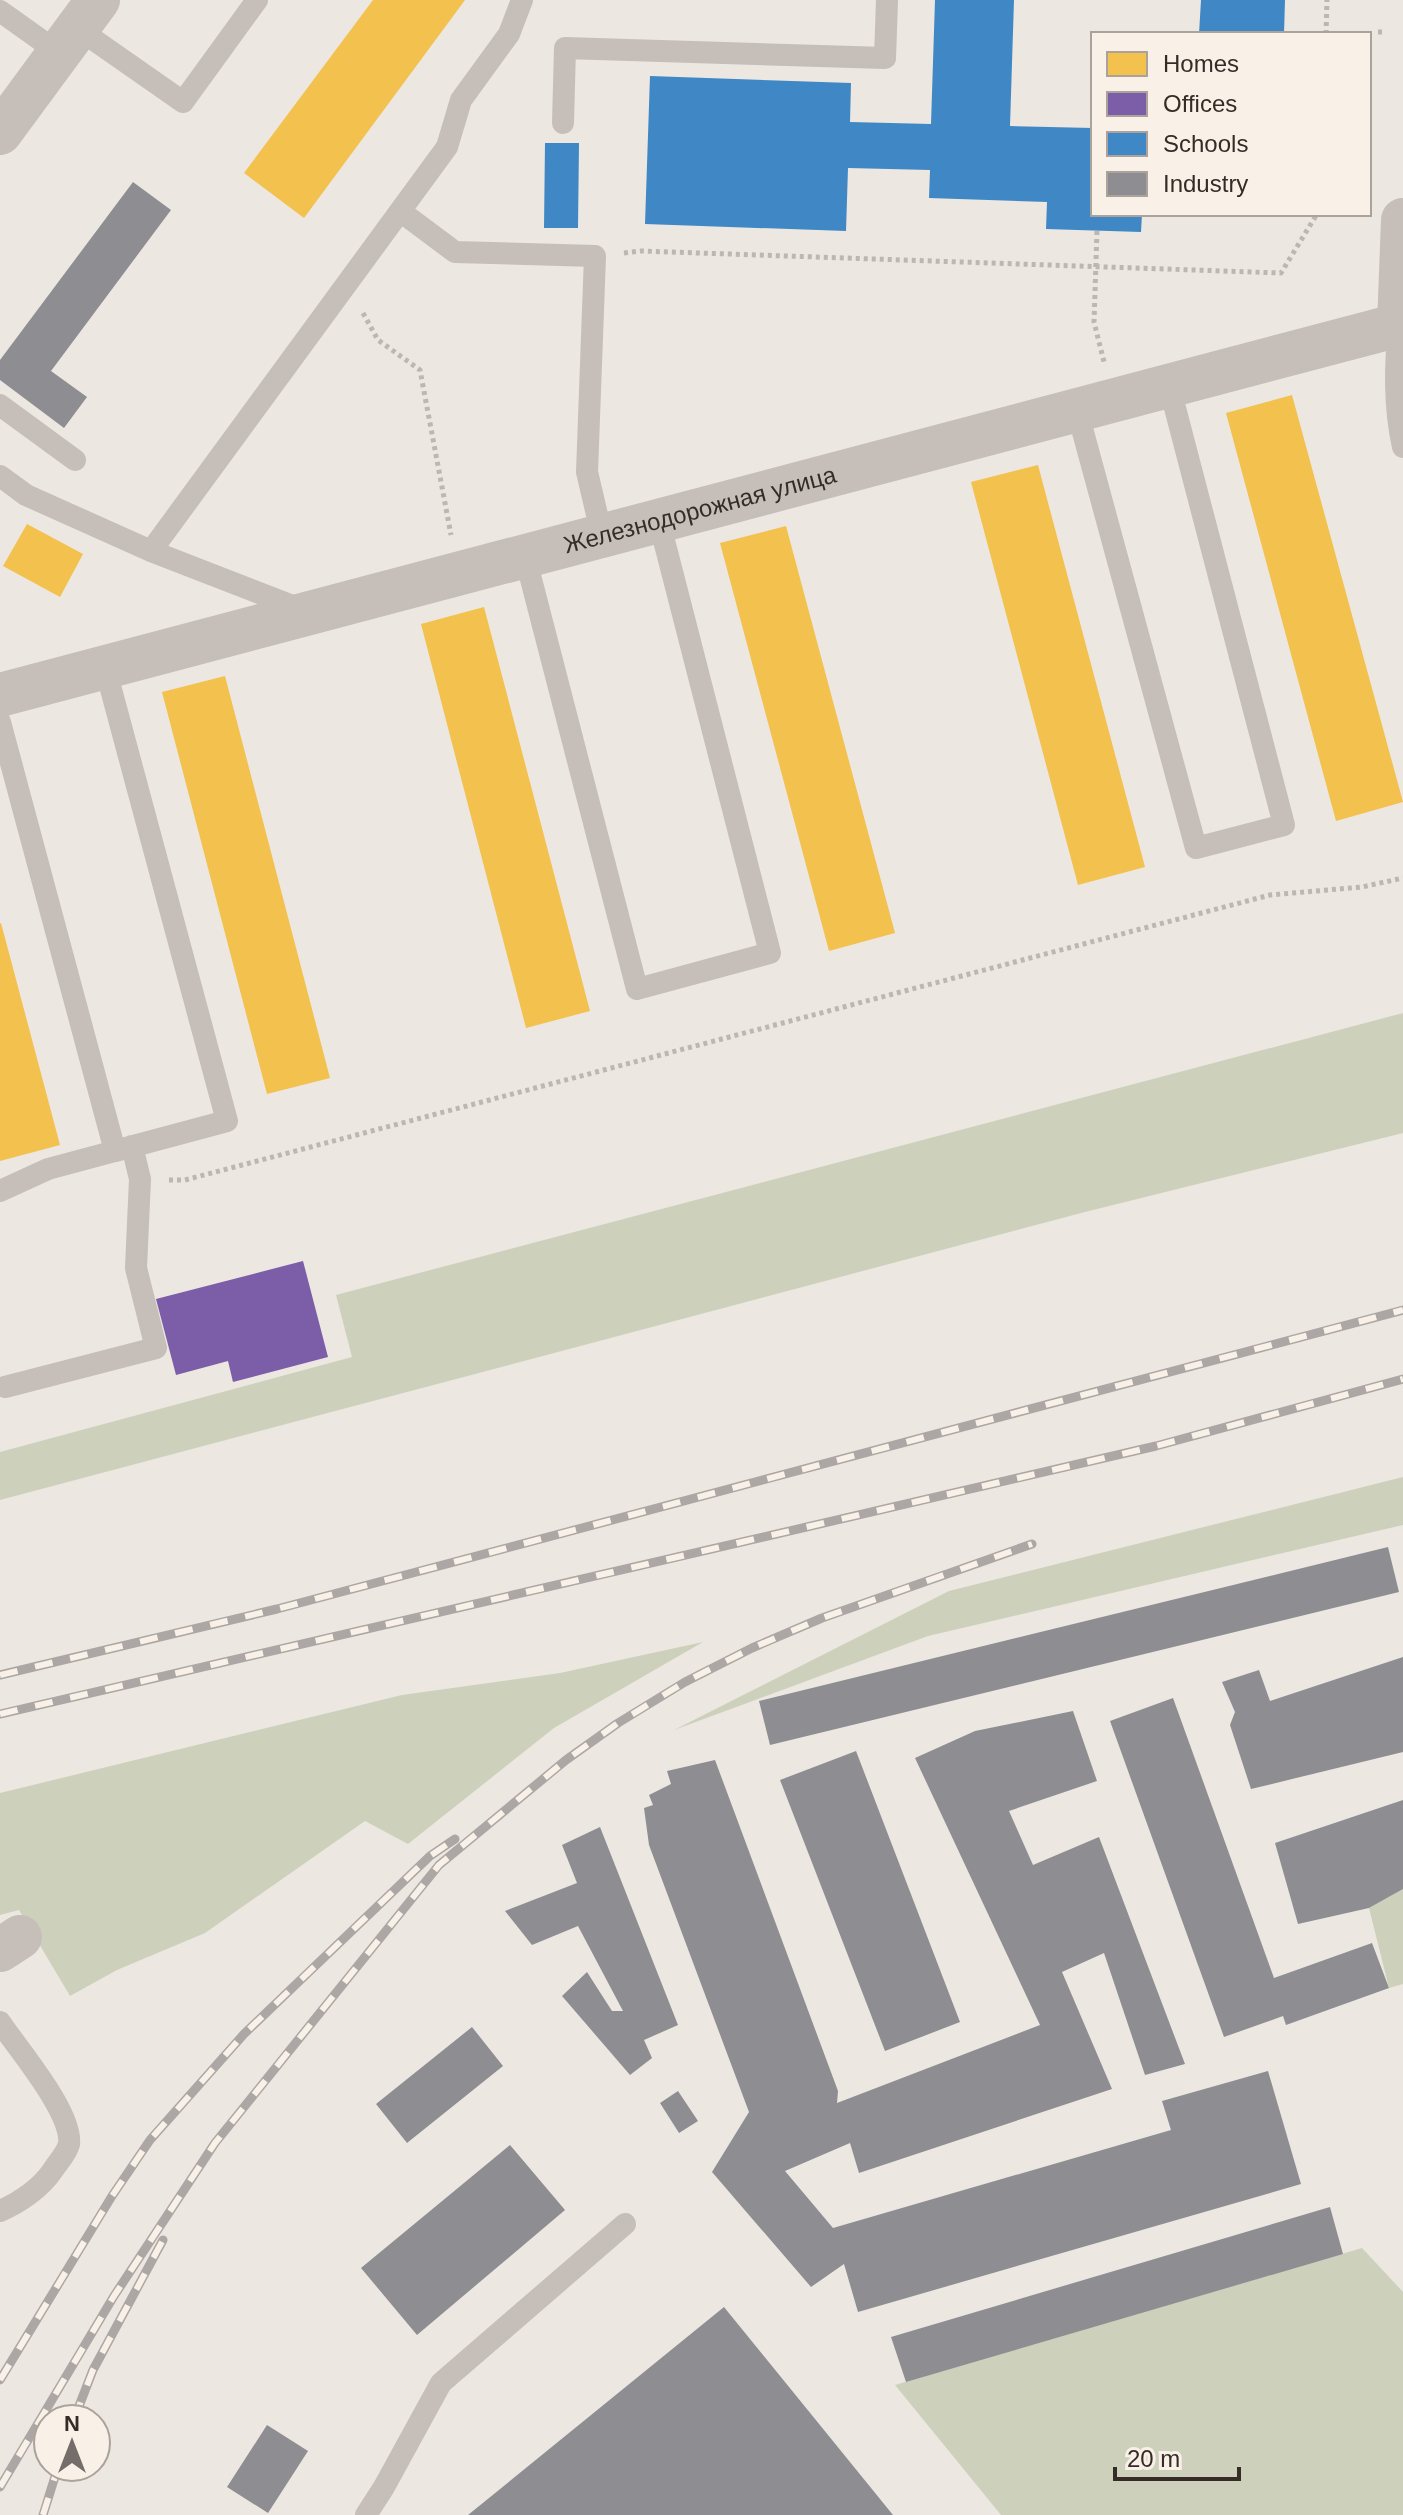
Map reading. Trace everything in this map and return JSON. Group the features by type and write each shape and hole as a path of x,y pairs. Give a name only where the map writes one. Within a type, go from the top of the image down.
{"street":[{"path":"0,133 78,27"},
{"path":"1400,330 1403,220"},
{"name":"Железнодорожная улица","path":"0,695 1169,385 1400,330"}],"lane":[{"path":"0,11 78,27 183,102 257,0"},
{"path":"151,551 447,147 461,100 509,34 522,0"},
{"path":"563,123 565,48 885,58 887,0"},
{"path":"400,211 455,252 595,256 587,472 602,536"},
{"path":"1400,330 1396,391 1397,419 1403,447"},
{"path":"1077,410 1196,848 1284,825 1169,385"},
{"path":"0,405 75,460"},
{"path":"0,476 26,495 151,551 311,613"},
{"path":"525,556 637,989 770,953 659,521"},
{"path":"0,1191 48,1169 227,1121 105,667"},
{"path":"0,722 124,1149 140,1179 136,1268 156,1348 5,1387"},
{"path":"0,2022 58,2106 69,2129 68,2147 48,2178 14,2205 0,2211"},
{"path":"366,2515 441,2383 625,2224"}],"path":[{"path":"1326,32 1327,0"},
{"path":"1378,32 1386,32"},
{"path":"595,256 641,251 1281,273 1316,216"},
{"path":"1097,231 1094,322 1107,375"},
{"path":"346,284 378,340 420,370 458,574"},
{"path":"140,1179 185,1180 1270,895 1362,887 1403,878"}],"green space":[{"path":"1403,1013 1403,1133 1085,1212 0,1500 0,1452 352,1357 336,1295"},
{"path":"1403,1477 1403,1525 928,1636 674,1730 949,1591"},
{"path":"703,1642 554,1728 408,1844 365,1821 205,1933 117,1970 70,1996 19,1910 0,1915 0,1793 402,1695 560,1673"},
{"path":"1403,1889 1403,1984 1389,1988 1369,1908"},
{"path":"1362,2248 1403,2292 1403,2515 1001,2515 895,2385"}],"building: Homes":[{"path":"373,0 465,0 304,218 244,173"},
{"path":"1292,395 1403,802 1336,821 1226,413"},
{"path":"1038,465 1145,867 1078,885 971,482"},
{"path":"27,524 83,554 60,597 3,566"},
{"path":"786,526 895,933 829,951 720,543"},
{"path":"484,607 590,1011 526,1028 421,624"},
{"path":"225,676 330,1078 267,1094 162,692"},
{"path":"0,924 60,1145 0,1161"}],"building: Offices":[{"path":"303,1261 328,1357 233,1382 228,1361 176,1375 156,1299"}],"building: Schools":[{"path":"935,0 1014,0 1010,126 1091,128 1091,216 1142,216 1141,232 1046,229 1047,202 929,198 930,170 848,168 846,231 645,224 650,76 851,83 850,122 931,124"},
{"path":"1201,0 1285,0 1284,32 1199,32"},
{"path":"545,143 579,143 578,228 544,228"}],"building: Industry":[{"path":"133,182 171,210 51,371 87,397 64,428 0,380 0,360"},
{"path":"1388,1547 1399,1592 770,1745 759,1701"},
{"path":"1403,1657 1403,1752 1251,1789 1230,1725 1235,1712 1222,1682 1259,1670 1270,1701"},
{"path":"1173,1698 1274,1978 1372,1943 1389,1988 1286,2025 1283,2016 1224,2037 1110,1721"},
{"path":"1073,1711 1097,1781 1009,1811 1033,1865 1099,1837 1185,2064 1145,2075 1104,1953 1062,1972 1112,2089 859,2173 850,2143 785,2171 833,2228 1171,2130 1162,2101 1268,2071 1301,2184 858,2312 844,2264 811,2287 712,2172 749,2112 649,1845 644,1808 653,1805 649,1795 671,1784 667,1771 715,1760 838,2091 837,2103 1040,2025 915,1758 975,1731"},
{"path":"856,1751 960,2022 885,2051 780,1780"},
{"path":"1403,1800 1403,1889 1369,1908 1298,1924 1275,1843"},
{"path":"600,1827 678,2025 644,2040 652,2058 630,2075 562,1996 587,1972 612,2011 623,2011 578,1926 532,1945 505,1911 577,1883 562,1845"},
{"path":"472,2027 503,2066 407,2143 376,2104"},
{"path":"678,2091 698,2121 679,2133 660,2103"},
{"path":"510,2145 565,2210 417,2335 361,2268"},
{"path":"1330,2207 1343,2254 906,2382 891,2337"},
{"path":"724,2307 893,2515 468,2515"},
{"path":"267,2425 308,2451 268,2513 227,2487"}],"railway":[{"path":"0,1675 277,1609 1403,1310"},
{"path":"0,1714 1156,1446 1403,1379"},
{"path":"0,2487 114,2296 215,2143 439,1865 566,1760 618,1723 685,1682 752,1648 822,1618 1032,1544"},
{"path":"0,2380 112,2196 150,2140 244,2034 430,1856 455,1839"},
{"path":"80,2403 93,2370 163,2240"},
{"path":"43,2515 53,2483"}]}
